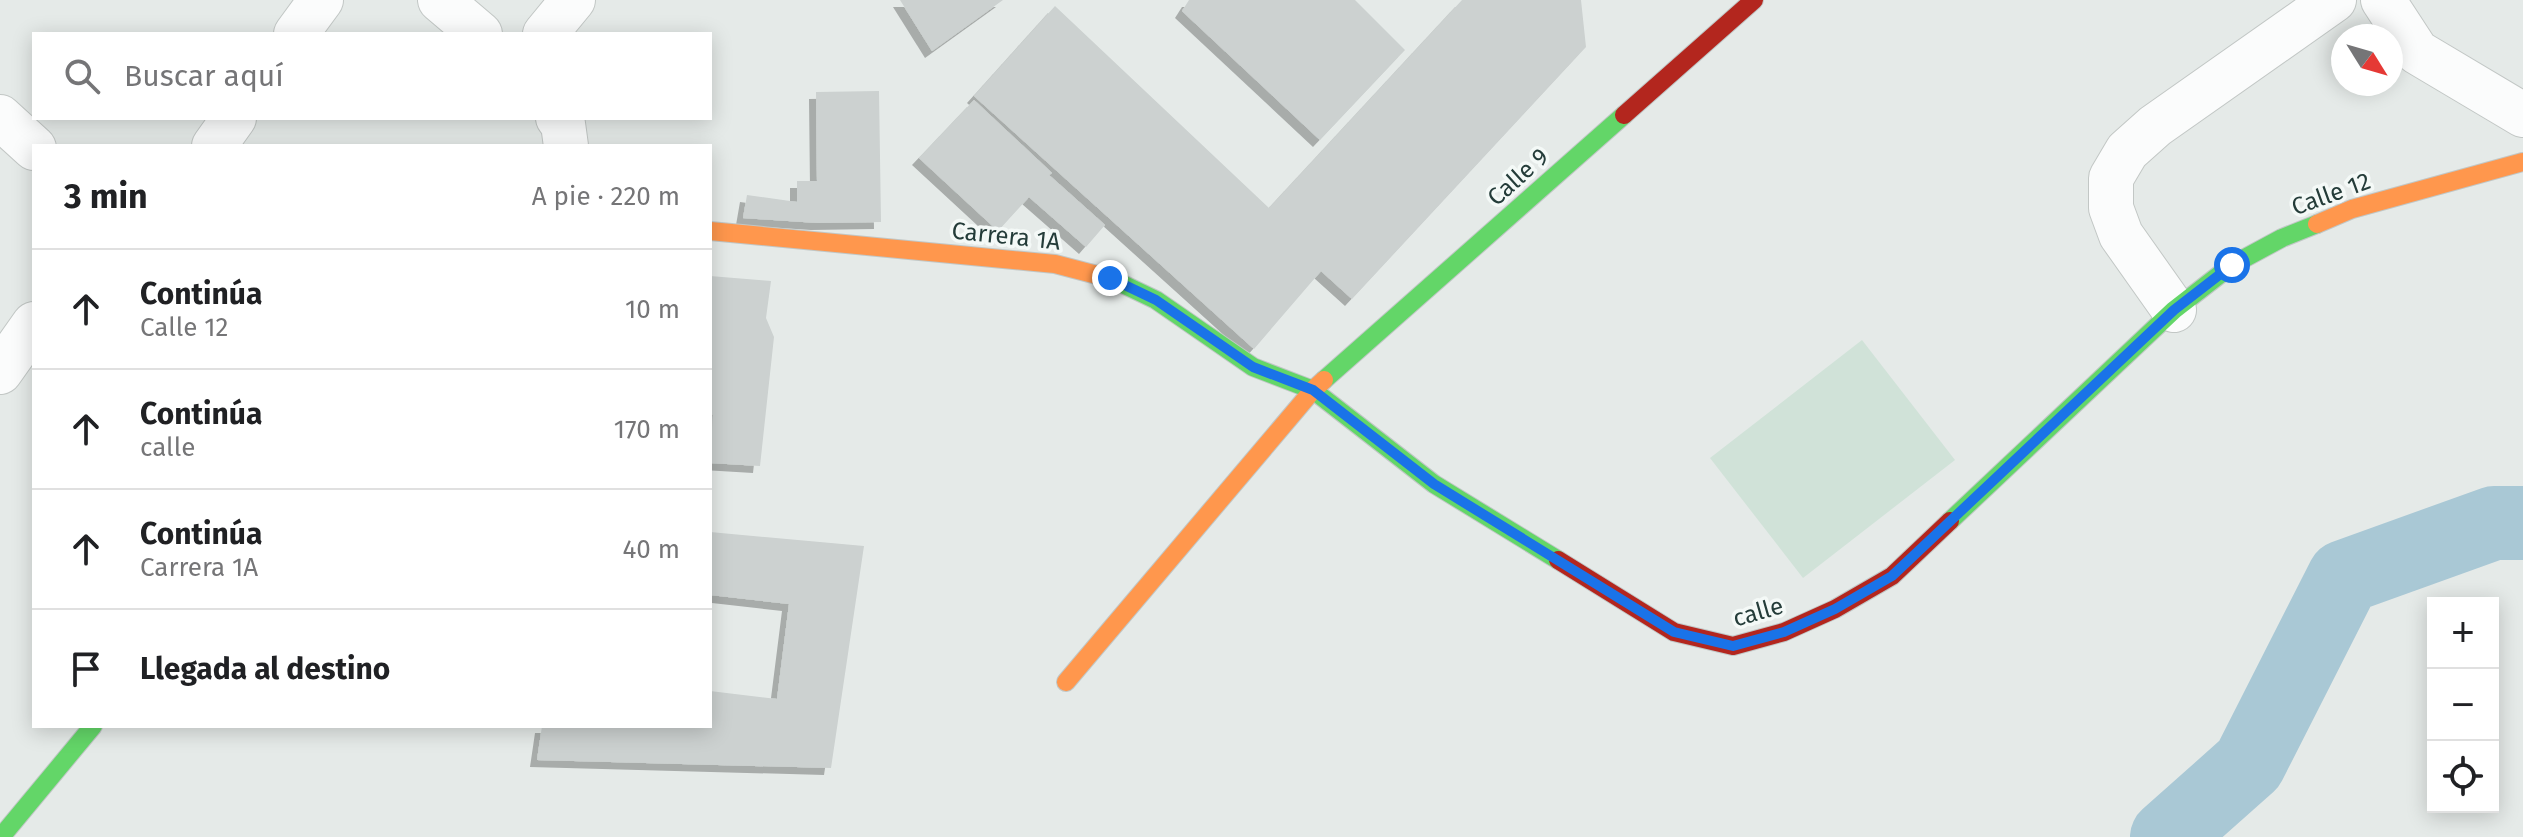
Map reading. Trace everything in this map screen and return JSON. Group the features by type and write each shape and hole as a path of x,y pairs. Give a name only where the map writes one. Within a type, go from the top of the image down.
{"street":[{"path":"297,32 321,0"},
{"path":"440,0 478,32"},
{"path":"547,32 573,0"},
{"name":"Calle 9","path":"1066,682 1313,390 1754,0"},
{"path":"2174,310 2121,235 2111,208 2111,178 2127,151 2155,126 2334,0"},
{"path":"2383,0 2417,52 2523,115"},
{"path":"0,117 32,146"},
{"path":"215,144 233,120"},
{"path":"560,120 566,144"},
{"name":"Calle 12","path":"2174,310 2232,265 2282,238 2352,209 2523,162"},
{"name":"Carrera 1A","path":"712,231 1055,264 1110,278 1156,300 1253,367 1313,390"},
{"name":"calle","path":"1313,390 1434,484 1674,632 1733,646 1797,626 1835,609 1892,576 2174,310"},
{"path":"0,372 32,327"},
{"path":"4,824 91,728"}],"green space":[{"path":"1862,340 1955,460 1803,578 1710,458"}],"building":[{"path":"900,0 1003,0 932,51"},
{"path":"1189,0 1355,0 1405,50 1320,140 1182,11"},
{"path":"1462,0 1581,0 1586,47 1352,299 1321,271 1254,349 974,96 1055,6 1269,208"},
{"path":"879,91 881,222 818,223 743,218 747,195 797,202 797,181 817,181 816,92"},
{"path":"974,100 1052,173 1049,175 1105,225 1086,247 1029,197 998,231 919,158"},
{"path":"712,276 771,281 766,318 774,337 760,466 712,463"},
{"path":"712,532 864,546 831,768 537,760 542,728 712,728 712,691 777,699 789,604 712,595"}],"waterway":[{"path":"2167,837 2249,764 2344,577 2494,523 2523,523"}],"traffic: fast":[{"path":"1324,380 1624,115"},
{"path":"1950,521 2174,310 2232,265 2282,238 2317,224"},
{"path":"1097,275 1156,300 1253,367 1313,390 1434,484 1558,560"},
{"path":"1,837 91,728"}],"traffic: slow":[{"path":"2317,224 2352,209 2523,162"},
{"path":"712,231 1055,264 1097,275"},
{"path":"1066,682 1324,380"}],"traffic: jam":[{"path":"1624,115 1754,0"},
{"path":"1558,560 1674,632 1733,646 1784,632 1835,609 1892,576 1950,521"}],"route":[{"path":"1110,278 1156,300 1253,367 1313,390 1434,484 1674,632 1733,646 1784,632 1835,609 1892,576 2174,310 2232,265"}]}
